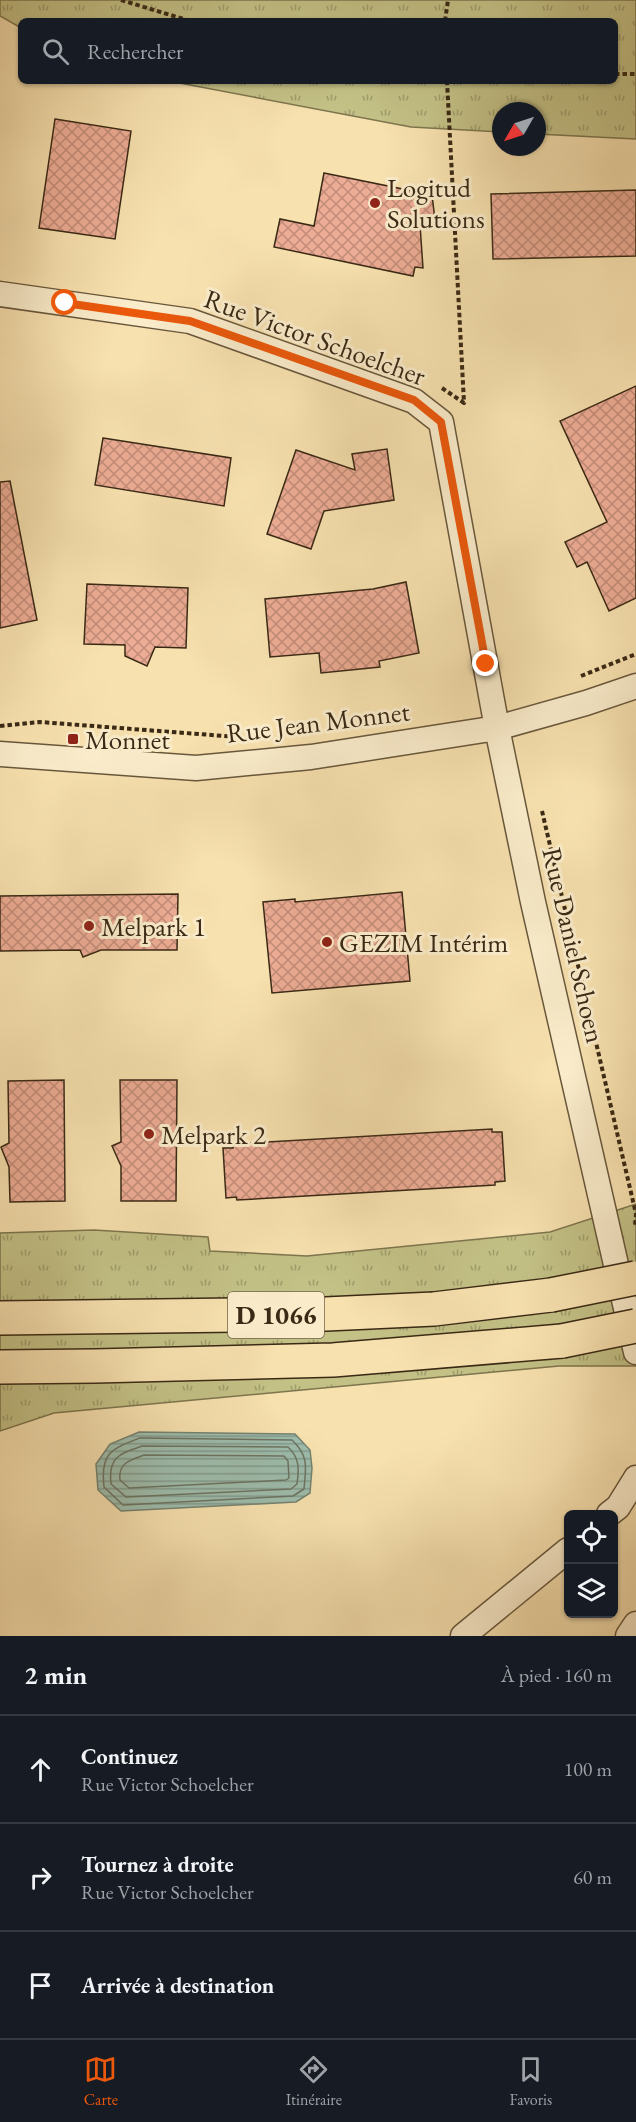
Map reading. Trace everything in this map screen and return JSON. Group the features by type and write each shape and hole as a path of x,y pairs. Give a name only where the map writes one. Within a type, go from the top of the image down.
{"highway":[{"name":"D 1066","path":"0,1318 338,1313 434,1309 551,1295 636,1278"},
{"name":"D 1066","path":"0,1366 333,1360 562,1341 636,1326"}],"street":[{"name":"Rue Victor Schoelcher","path":"0,294 190,321 414,400 441,422 496,728"},
{"name":"Rue Jean Monnet","path":"0,754 196,768 311,757 496,728 586,703 636,686"},
{"name":"Rue Daniel Schoen","path":"496,728 532,897 636,1352"},
{"path":"615,1510 636,1478"},
{"path":"463,1636 564,1553"},
{"path":"628,1636 636,1624"}],"path":[{"path":"121,0 180,18"},
{"path":"446,18 448,0"},
{"path":"618,74 636,74"},
{"path":"435,384 464,403 447,84"},
{"path":"0,726 40,722 248,738"},
{"path":"295,731 318,728"},
{"path":"542,810 636,1214 634,1232 613,1252"}],"green space":[{"path":"0,0 636,0 636,139 546,134 546,102 492,102 492,132 411,127 185,84 618,84 618,18 18,18 18,26 0,16"},
{"path":"636,1204 636,1366 559,1366 54,1413 0,1431 0,1233 94,1230 208,1237 210,1251 307,1256 550,1232"}],"water":[{"path":"139,1432 295,1434 310,1450 312,1468 310,1493 296,1502 121,1511 98,1490 96,1464 110,1444"}],"building":[{"path":"55,119 131,131 115,239 39,228"},
{"path":"324,173 432,195 436,228 420,225 423,268 415,267 413,276 274,247 280,219 314,226"},
{"path":"636,190 636,256 493,259 491,194"},
{"path":"636,386 636,598 609,611 587,562 577,567 565,542 607,522 560,421"},
{"path":"103,438 231,458 224,506 95,485"},
{"path":"387,449 394,500 324,511 311,549 267,534 296,450 355,470 352,454"},
{"path":"10,481 37,620 0,628 0,482"},
{"path":"406,582 419,653 379,661 380,667 321,673 319,653 270,657 265,599 373,589"},
{"path":"87,584 188,588 186,648 155,647 147,666 125,656 125,645 84,644"},
{"path":"402,892 410,981 272,993 263,902 295,899 295,902"},
{"name":"Melpark 1","path":"178,894 177,950 101,950 83,957 80,950 0,951 0,896"},
{"path":"64,1080 65,1201 10,1202 9,1167 1,1147 9,1143 8,1081"},
{"name":"Melpark 2","path":"120,1080 177,1080 176,1201 121,1201 121,1166 112,1146 121,1142"},
{"path":"492,1129 492,1132 502,1132 505,1181 495,1182 495,1185 237,1200 236,1197 226,1198 223,1148 233,1148 233,1144"}],"place":[{"name":"Logitud Solutions","path":"375,203"},
{"name":"Monnet","path":"73,739"},
{"name":"Melpark 1","path":"89,926"},
{"name":"GEZIM Intérim","path":"327,942"},
{"name":"Melpark 2","path":"149,1134"}],"route":[{"path":"65,303 190,321 414,400 441,422 486,664"}]}
